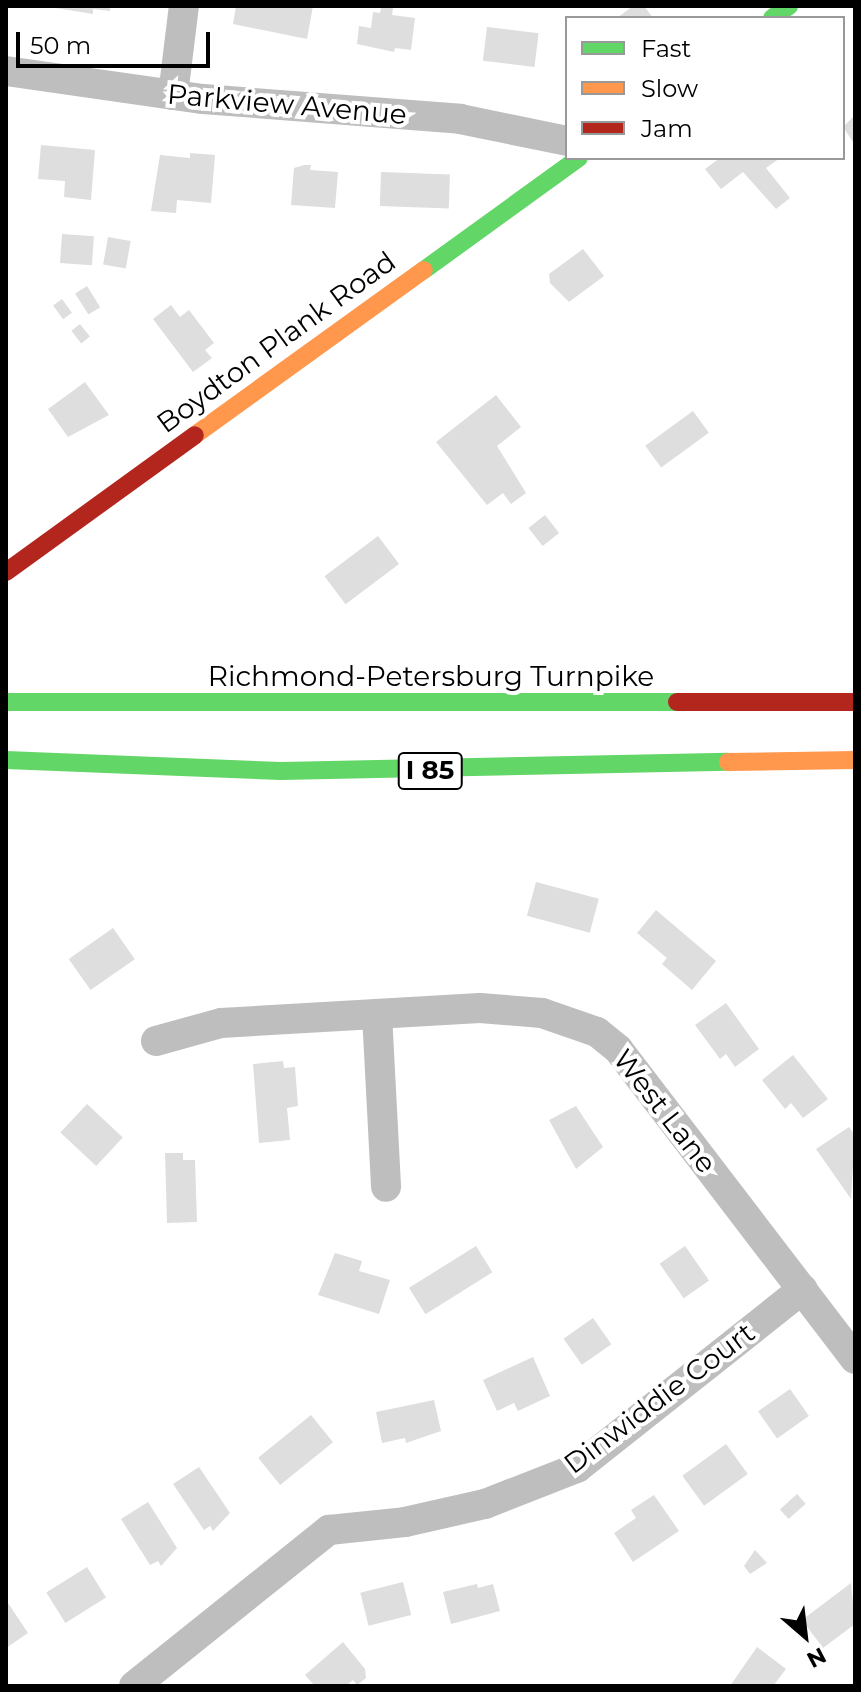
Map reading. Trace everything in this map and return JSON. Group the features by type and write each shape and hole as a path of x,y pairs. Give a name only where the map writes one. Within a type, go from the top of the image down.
{"main road":[{"name":"Boydton Plank Road","path":"6,572 576,160"},
{"name":"Richmond-Petersburg Turnpike","path":"6,702 855,702"},
{"name":"I 85","path":"6,760 281,771 855,760"},
{"path":"108,785 281,771"}],"street":[{"path":"173,95 184,6"},
{"name":"Parkview Avenue","path":"6,71 173,95 460,119 565,141"},
{"name":"West Lane","path":"156,1041 221,1023 480,1008 542,1013 597,1032 618,1049 855,1359"},
{"path":"377,1014 386,1187"},
{"name":"Dinwiddie Court","path":"134,1686 329,1530 405,1522 485,1504 577,1468 803,1289"}],"building":[{"path":"43,6 110,6 110,11 93,9 93,14"},
{"path":"236,6 313,6 307,39 233,24"},
{"path":"381,6 393,8 392,15 415,18 411,50 395,48 394,52 357,44 359,26 371,28 373,12 380,13"},
{"path":"633,6 644,6 652,16 620,16"},
{"path":"487,27 539,33 534,67 483,61"},
{"path":"855,115 855,145 845,130 845,125"},
{"path":"41,145 95,150 91,200 64,197 65,181 38,179"},
{"path":"190,153 215,155 211,203 177,200 176,213 151,211 160,155 190,158"},
{"path":"717,160 777,160 766,168 790,198 776,209 743,172 721,189 705,169"},
{"path":"311,165 310,170 338,172 335,208 291,205 294,168"},
{"path":"381,172 450,174 449,208 380,206"},
{"path":"62,234 94,236 92,265 60,263"},
{"path":"108,237 131,241 126,269 103,265"},
{"path":"583,249 604,276 569,302 550,283 549,274"},
{"path":"87,286 100,307 88,315 75,293"},
{"path":"62,299 72,313 63,319 53,305"},
{"path":"171,305 180,317 189,310 214,343 205,350 212,358 193,372 153,319"},
{"path":"80,324 90,337 81,343 71,331"},
{"path":"85,382 109,415 68,437 48,409"},
{"path":"496,395 521,427 497,446 526,493 511,504 503,493 487,505 436,442"},
{"path":"693,411 709,433 661,468 645,446"},
{"path":"545,515 559,533 543,546 528,528"},
{"path":"378,536 399,564 346,604 324,576"},
{"path":"536,882 599,899 590,933 527,916"},
{"path":"656,910 716,961 692,990 662,964 667,958 637,933"},
{"path":"113,928 135,959 91,990 69,959"},
{"path":"726,1003 759,1049 735,1067 726,1054 720,1059 695,1025"},
{"path":"793,1055 828,1099 803,1118 791,1103 785,1109 762,1080"},
{"path":"283,1061 284,1068 295,1067 298,1106 287,1108 290,1140 259,1143 253,1064"},
{"path":"87,1104 123,1137 96,1166 60,1133"},
{"path":"576,1106 603,1147 576,1169 549,1120"},
{"path":"849,1127 855,1135 851,1199 816,1149"},
{"path":"165,1153 183,1153 183,1160 195,1160 197,1222 167,1223"},
{"path":"476,1246 492,1272 425,1314 409,1288"},
{"path":"685,1246 709,1280 684,1298 660,1264"},
{"path":"335,1253 362,1261 359,1271 390,1280 379,1314 318,1295"},
{"path":"593,1318 611,1344 582,1365 564,1339"},
{"path":"533,1357 550,1396 518,1411 514,1403 497,1411 483,1380"},
{"path":"790,1389 809,1416 777,1438 758,1411"},
{"path":"434,1400 441,1431 406,1443 405,1438 382,1443 376,1412"},
{"path":"311,1415 333,1442 280,1485 258,1458"},
{"path":"726,1444 748,1474 704,1506 682,1476"},
{"path":"199,1467 230,1513 213,1531 210,1526 204,1530 173,1484"},
{"path":"797,1494 806,1504 789,1519 780,1509"},
{"path":"654,1495 679,1531 633,1562 614,1533 636,1518 631,1510"},
{"path":"148,1502 177,1548 161,1566 158,1561 150,1565 121,1519"},
{"path":"755,1550 767,1563 750,1574 744,1566"},
{"path":"87,1567 106,1598 65,1623 46,1592"},
{"path":"403,1582 411,1615 369,1626 360,1593"},
{"path":"851,1583 855,1624 823,1648 802,1620"},
{"path":"477,1584 478,1588 493,1584 500,1611 451,1624 443,1592"},
{"path":"6,1600 28,1633 6,1648"},
{"path":"343,1642 365,1669 366,1678 357,1685 353,1680 346,1686 315,1686 305,1675"},
{"path":"757,1647 786,1669 773,1686 730,1686"}],"traffic: fast":[{"path":"775,16 789,6"},
{"path":"424,270 576,160"},
{"path":"6,702 677,702"},
{"path":"6,760 281,771 728,762"}],"traffic: slow":[{"path":"195,435 424,270"},
{"path":"728,762 855,760"}],"traffic: jam":[{"path":"6,572 195,435"},
{"path":"677,702 855,702"}]}
